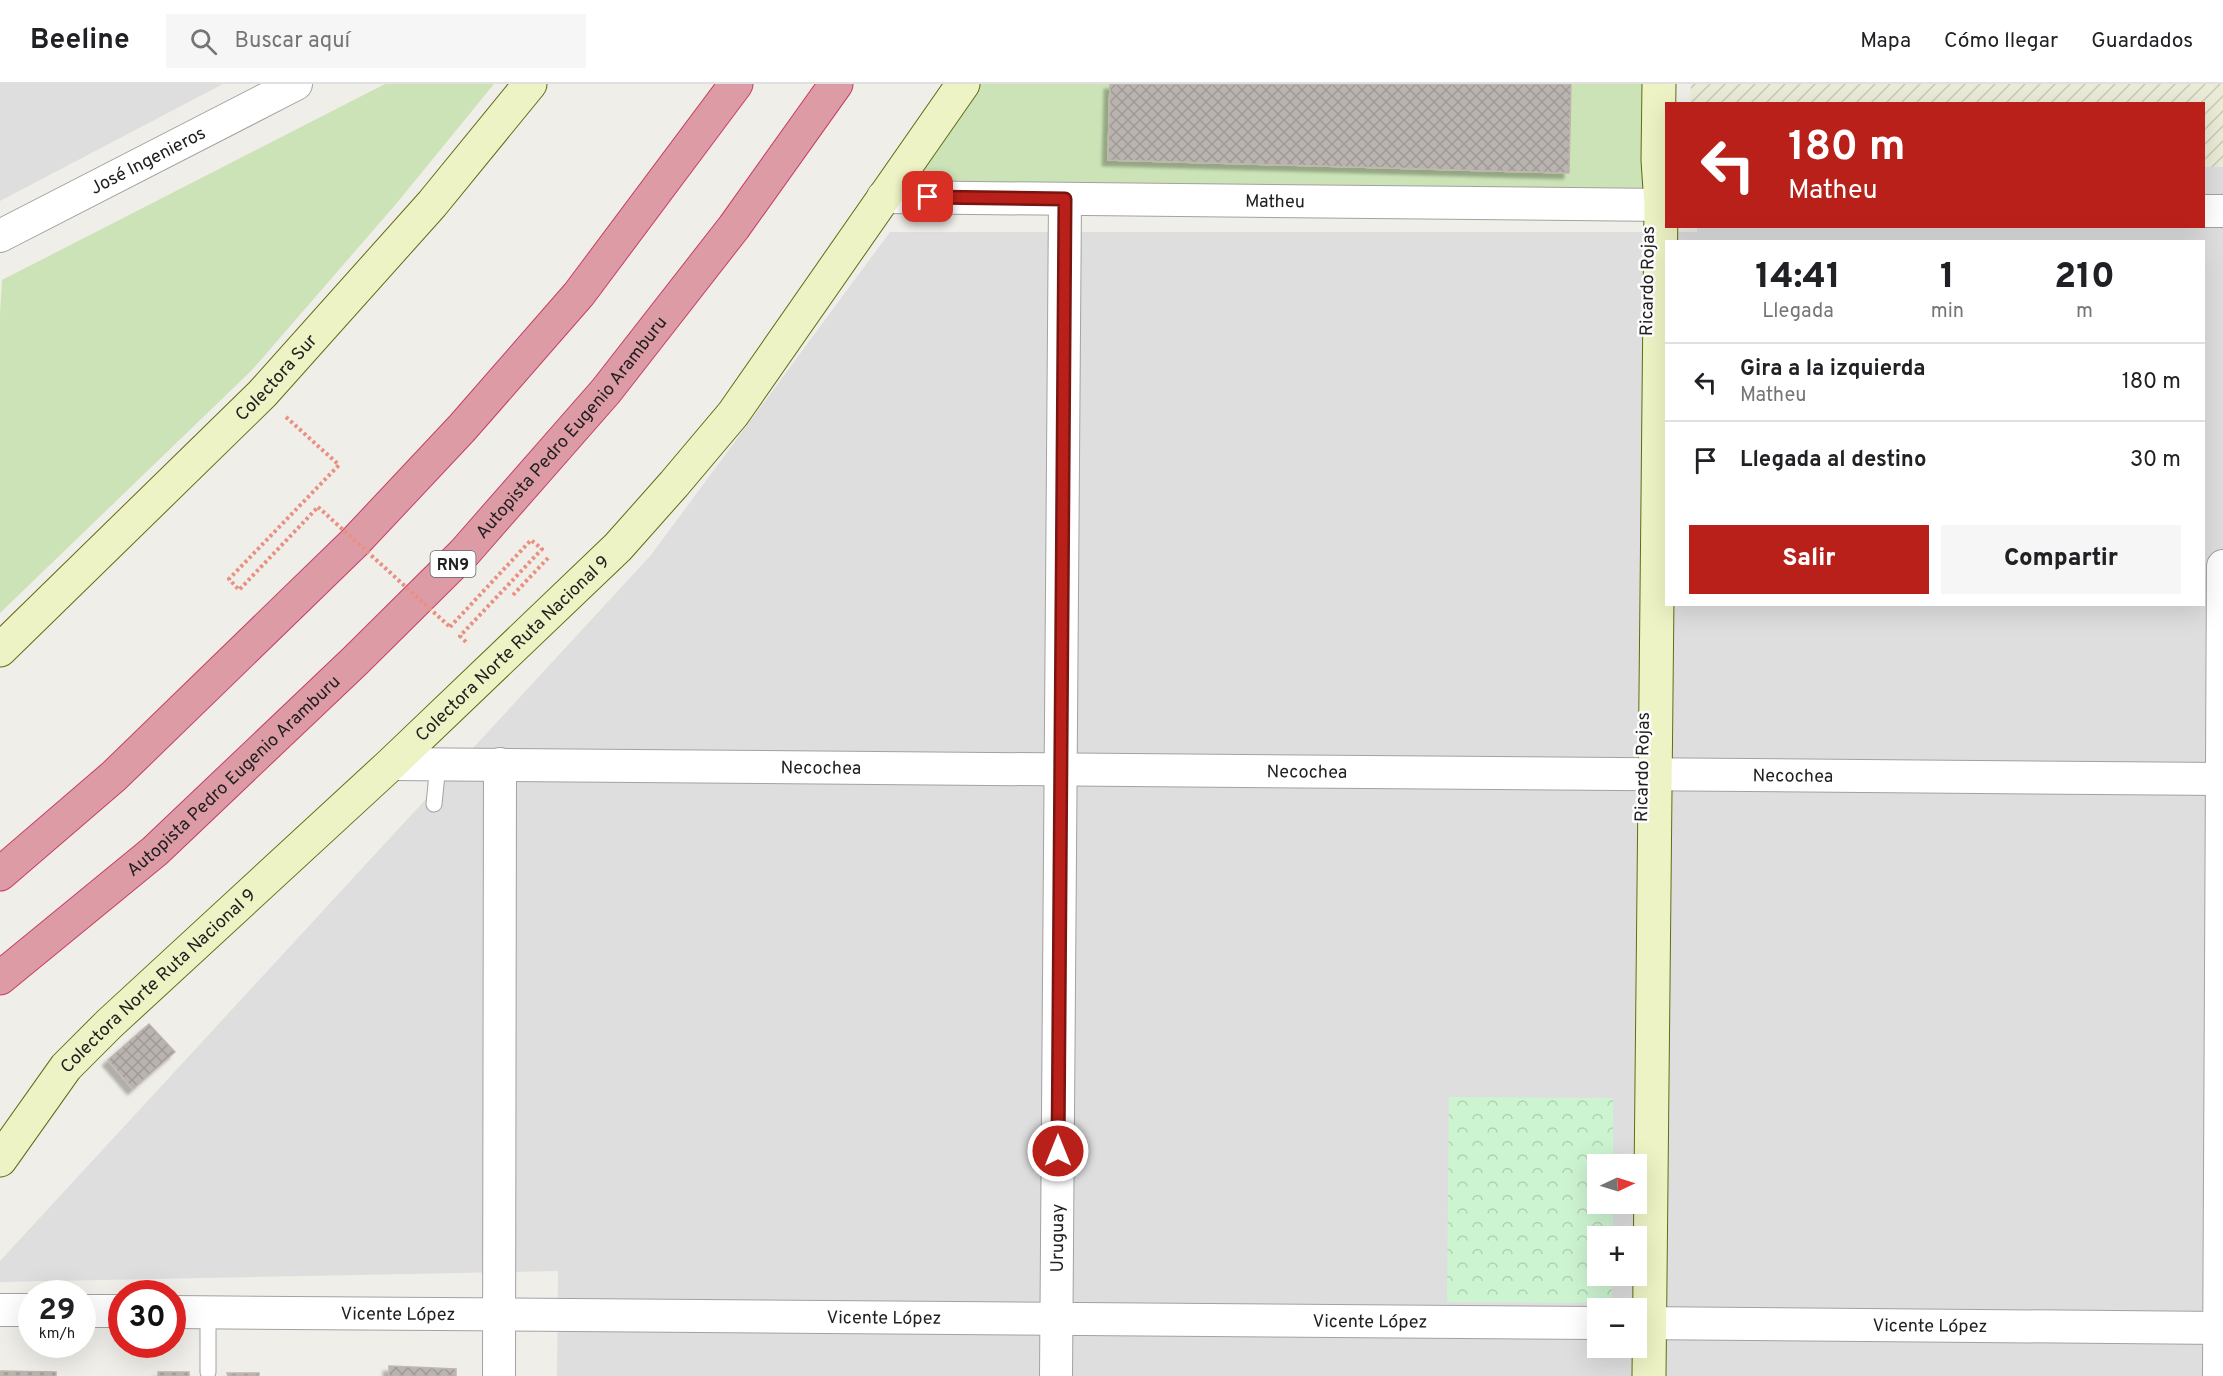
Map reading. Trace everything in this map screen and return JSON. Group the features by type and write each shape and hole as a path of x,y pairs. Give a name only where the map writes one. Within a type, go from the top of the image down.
{"highway":[{"path":"0,874 114,776 354,543 462,428 579,294 736,84"},
{"name":"Autopista Pedro Eugenio Aramburu","path":"0,978 154,851 356,660 464,553 606,391 734,227 837,84"}],"street":[{"name":"José Ingenieros","path":"0,236 296,84"},
{"name":"Colectora Sur","path":"0,650 262,394 432,204 530,84"},
{"name":"Colectora Norte Ruta Nacional 9","path":"0,1160 66,1068 109,1024 391,764 618,547 733,414 963,84"},
{"name":"Ricardo Rojas","path":"1641,1298 1659,84"},
{"name":"Matheu","path":"883,197 1658,205"},
{"name":"Uruguay","path":"1056,1376 1065,199"},
{"path":"2205,211 2223,211"},
{"path":"2219,1376 2223,566"},
{"name":"Necochea","path":"391,764 2222,779"},
{"path":"499,1376 500,764"},
{"path":"0,1310 18,1310"},
{"name":"Vicente López","path":"186,1312 1587,1323"},
{"name":"Vicente López","path":"1647,1323 2221,1328"},
{"name":"Ricardo Rojas","path":"1637,1376 1638,1358"},
{"name":"Ricardo Rojas","path":"1647,1358 1650,1376"}],"lane":[{"path":"434,804 438,764"},
{"path":"208,1312 208,1372"}],"path":[{"path":"262,394 339,465 229,579 239,590 318,507 450,627 531,540 542,549 460,636 492,666"}],"shaded area":[{"path":"0,84 223,84 0,201"},
{"path":"2223,84 2223,1376 557,1376 558,1271 0,1282 0,1261 651,555 890,232 1697,232 1697,228 2205,228 2205,102 1751,102"}],"green space":[{"path":"385,84 494,84 396,204 252,370 0,613 2,280"},
{"path":"963,84 1646,84 1646,203 883,197"},
{"path":"1691,84 2223,84 2223,167 2205,167 2205,102 1690,102"},
{"path":"1449,1097 1613,1098 1613,1154 1587,1154 1587,1214 1613,1214 1613,1226 1587,1226 1587,1286 1612,1286 1612,1298 1587,1298 1587,1303 1447,1302"}],"building":[{"path":"1110,84 1571,84 1569,173 1108,160"},
{"path":"149,1024 175,1052 133,1089 108,1060"},
{"path":"389,1366 456,1369 456,1376 389,1376"},
{"path":"0,1371 56,1372 56,1376 0,1376"},
{"path":"158,1372 189,1372 189,1376 158,1376"},
{"path":"227,1373 259,1373 259,1376 228,1376"}],"route":[{"path":"928,197 1065,199 1058,1151"}]}
